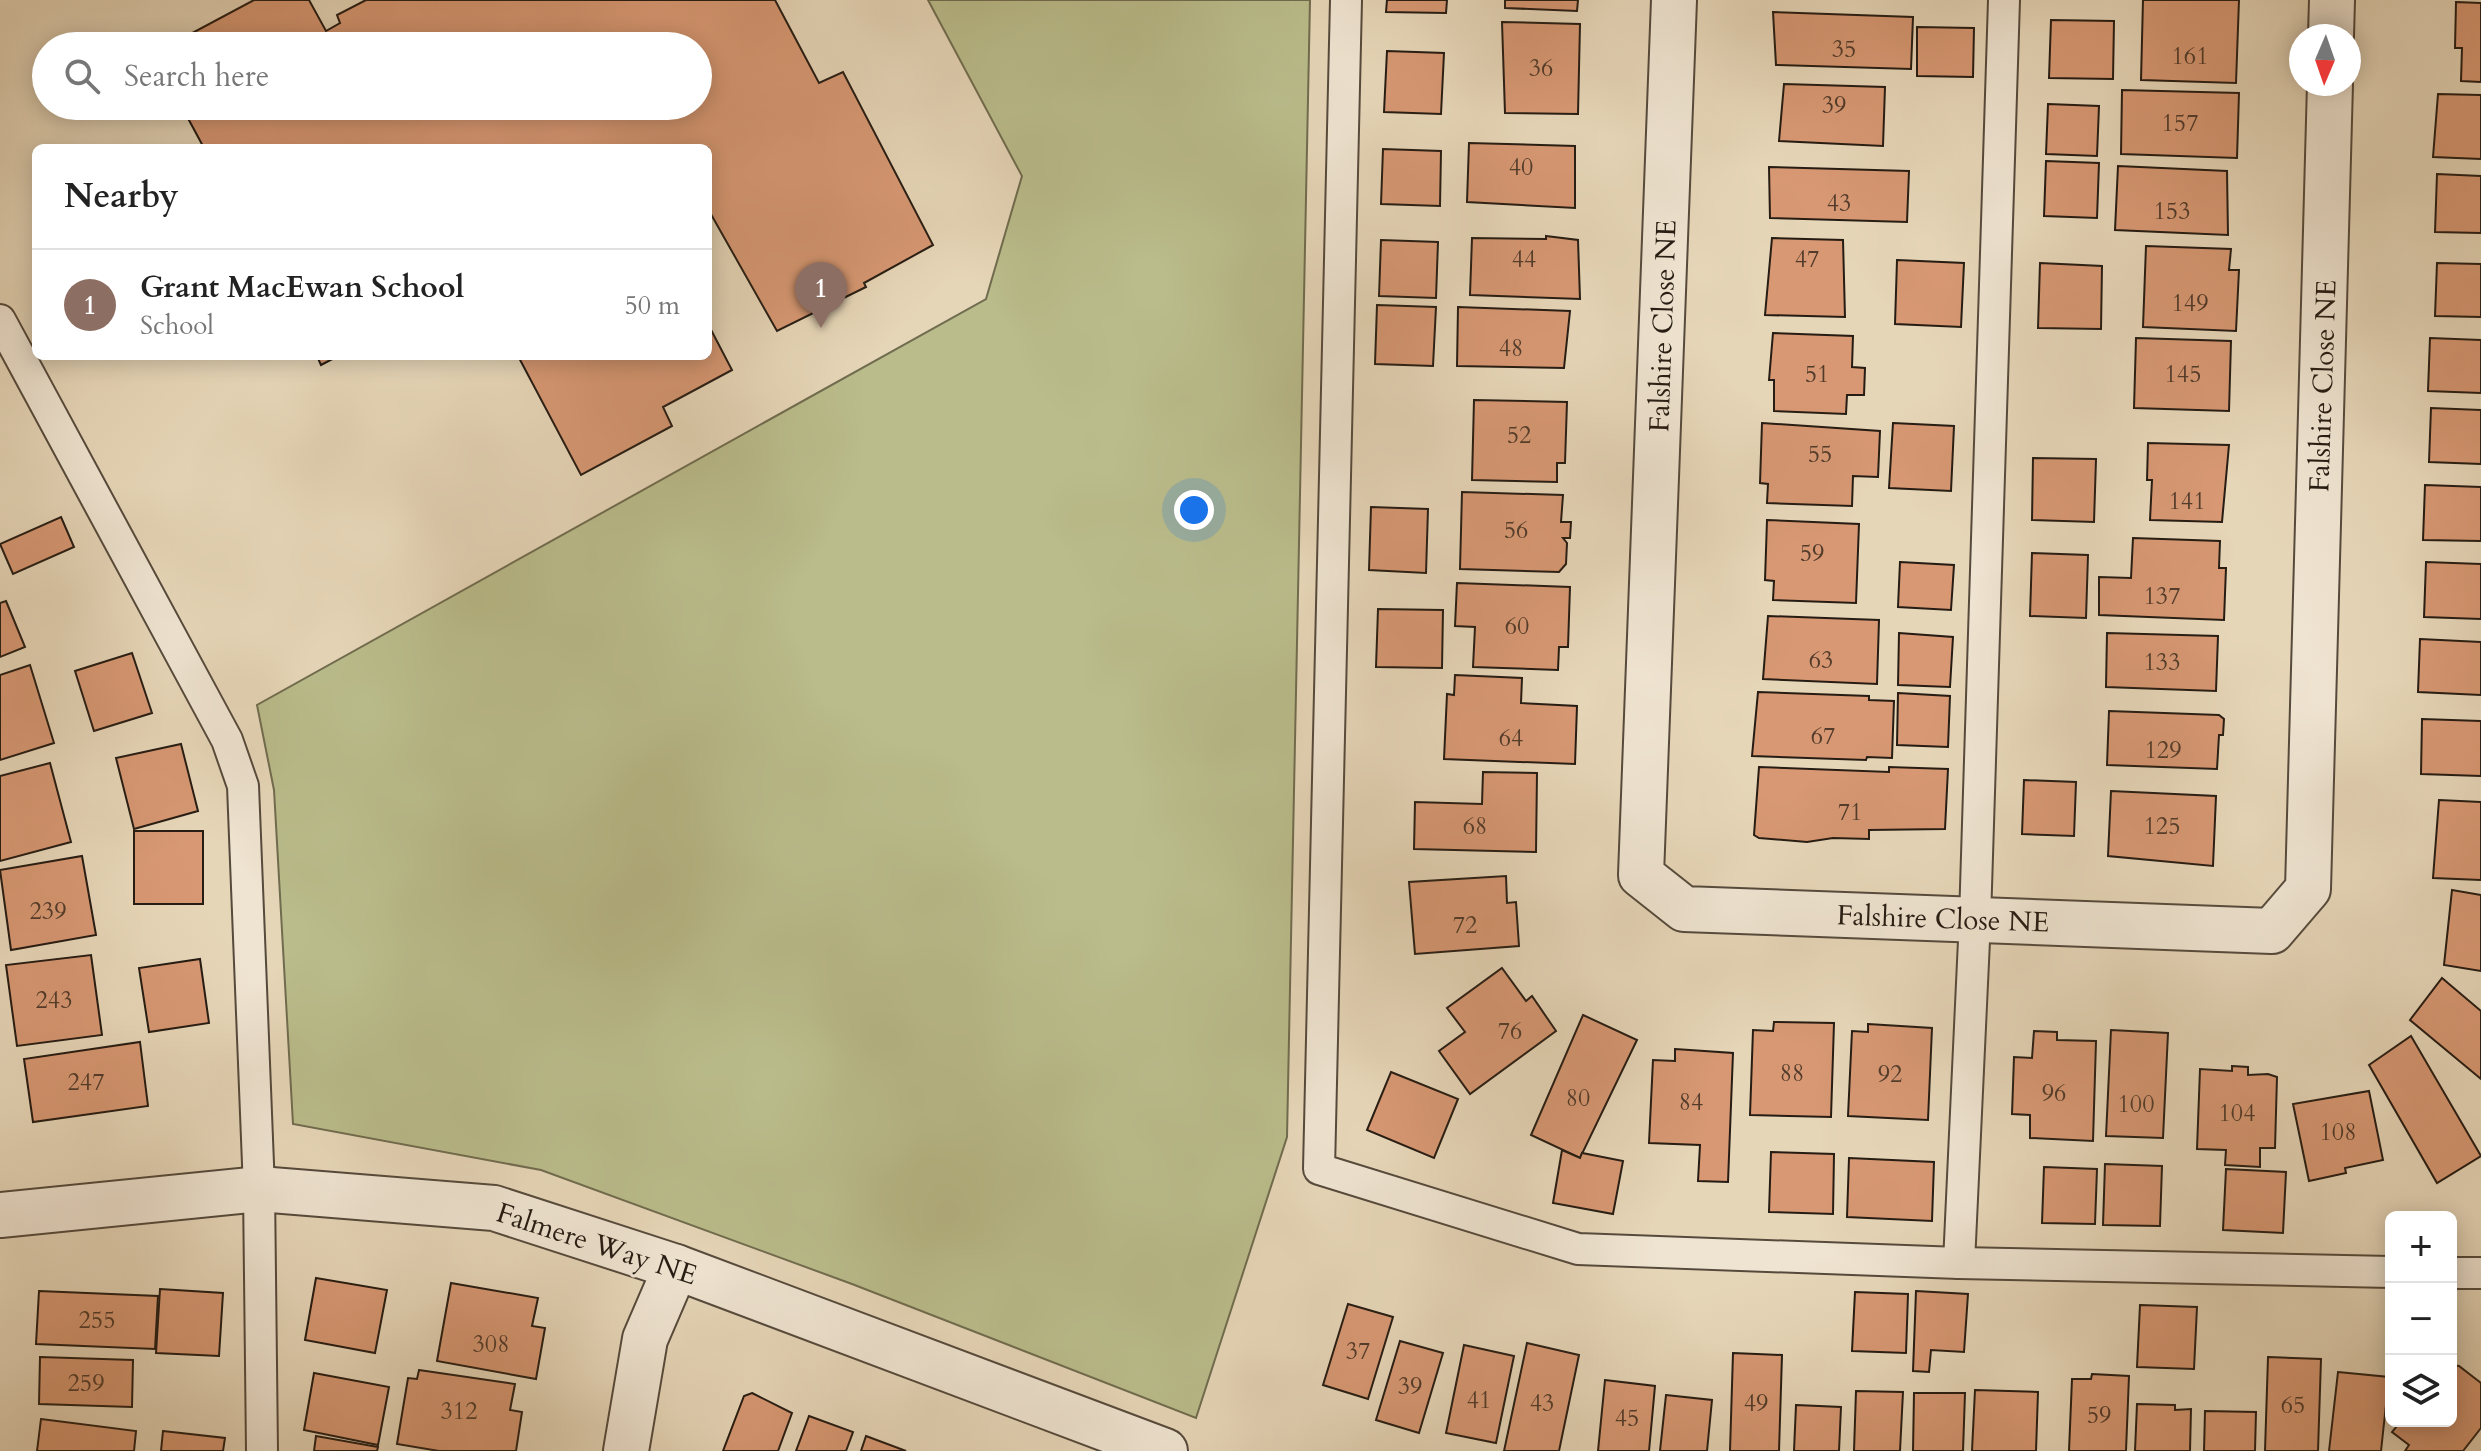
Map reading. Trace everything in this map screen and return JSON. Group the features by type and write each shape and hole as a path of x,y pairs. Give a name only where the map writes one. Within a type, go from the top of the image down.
{"street":[{"name":"Falshire Close NE","path":"1674,0 1641,875 1684,909 2272,931 2308,889 2330,96"},
{"path":"2331,24 2332,0"},
{"name":"Falmere Way NE","path":"0,1215 259,1189 494,1208 676,1267 1165,1451"},
{"path":"626,1451 645,1339 676,1267"}],"lane":[{"path":"1346,0 1319,1169 1578,1249 1959,1263 2385,1272"},
{"path":"1959,1263 1975,919 2004,0"},
{"path":"0,320 227,740 243,786 259,1189 262,1451"},
{"path":"2457,1273 2481,1273"}],"green space":[{"path":"928,0 1310,0 1287,1137 1196,1418 852,1284 541,1170 293,1124 274,790 257,705 986,299 1022,176"}],"building":[{"path":"254,0 309,0 326,31 340,23 337,15 366,0 775,0 819,83 843,72 933,245 864,283 866,287 777,331 712,216 712,144 202,144 189,120 712,120 712,32 194,32"},
{"path":"1387,0 1447,0 1446,13 1386,12"},
{"path":"1505,0 1578,0 1577,11 1505,8"},
{"path":"2143,0 2239,0 2236,83 2141,80"},
{"path":"2456,2 2481,3 2481,82 2461,81 2462,48 2455,48"},
{"path":"1773,12 1913,17 1911,69 1776,65"},
{"path":"2051,20 2114,21 2113,79 2049,78"},
{"path":"1502,22 1580,24 1578,114 1505,113"},
{"path":"1917,27 1974,28 1973,77 1917,76"},
{"path":"1387,51 1444,53 1441,114 1384,112"},
{"path":"1784,84 1885,87 1883,146 1779,141"},
{"path":"2122,90 2239,93 2237,158 2121,154"},
{"path":"2438,94 2481,95 2481,159 2433,157"},
{"path":"2048,104 2099,106 2097,156 2046,154"},
{"path":"1469,143 1575,146 1575,208 1467,202"},
{"path":"1383,149 1441,151 1440,206 1381,204"},
{"path":"2046,161 2099,163 2097,218 2044,216"},
{"path":"2118,166 2227,171 2228,235 2115,230"},
{"path":"1769,167 1909,171 1907,222 1770,218"},
{"path":"2437,174 2481,176 2481,233 2435,232"},
{"path":"1546,236 1578,240 1580,299 1470,295 1472,238 1546,239"},
{"path":"1772,238 1843,240 1845,317 1765,315"},
{"path":"1381,240 1438,242 1436,298 1379,296"},
{"path":"2146,246 2231,249 2229,270 2239,270 2236,331 2143,327"},
{"path":"1897,260 1964,263 1961,327 1895,324"},
{"path":"2040,263 2102,266 2101,329 2038,328"},
{"path":"2437,263 2481,264 2481,317 2435,316"},
{"path":"1377,305 1436,307 1433,366 1375,364"},
{"path":"1458,307 1570,311 1564,368 1457,366"},
{"path":"712,332 732,370 663,407 672,426 581,475 520,360 712,360"},
{"path":"1773,333 1853,336 1852,367 1865,368 1864,395 1847,395 1846,414 1774,411 1774,380 1769,380"},
{"path":"2136,338 2231,341 2229,411 2134,408"},
{"path":"2430,338 2481,340 2481,393 2428,391"},
{"path":"1474,400 1567,402 1565,463 1557,463 1557,482 1472,480"},
{"path":"2431,408 2481,410 2481,464 2429,462"},
{"path":"1762,423 1880,431 1878,477 1853,476 1852,506 1767,503 1768,484 1760,483"},
{"path":"1893,423 1954,426 1951,491 1889,488"},
{"path":"2148,443 2229,445 2222,522 2150,520 2152,480 2147,480"},
{"path":"2033,458 2096,459 2094,522 2032,520"},
{"path":"2425,485 2481,487 2481,541 2423,540"},
{"path":"1462,492 1563,495 1561,522 1571,522 1570,538 1563,538 1567,543 1566,564 1559,572 1460,569"},
{"path":"1371,507 1428,509 1426,573 1369,570"},
{"path":"61,517 74,547 13,574 0,544"},
{"path":"1767,520 1859,524 1856,603 1773,600 1774,581 1765,580"},
{"path":"2133,538 2220,541 2219,568 2226,568 2224,620 2099,615 2099,577 2131,578"},
{"path":"2032,553 2088,555 2086,618 2030,616"},
{"path":"1900,562 1954,565 1951,610 1898,607"},
{"path":"2426,562 2481,564 2481,619 2424,617"},
{"path":"1457,583 1570,587 1568,647 1559,647 1558,670 1473,667 1475,627 1455,626"},
{"path":"6,601 25,647 0,657 0,603"},
{"path":"1378,609 1443,610 1442,668 1376,667"},
{"path":"1768,616 1879,620 1877,684 1763,679"},
{"path":"1899,633 1953,637 1950,687 1898,685"},
{"path":"2107,633 2218,636 2216,691 2106,687"},
{"path":"2420,639 2481,642 2481,695 2418,692"},
{"path":"132,653 152,713 94,731 75,671"},
{"path":"30,665 54,743 0,760 0,675"},
{"path":"1455,675 1522,678 1521,703 1577,706 1575,764 1444,759 1447,694 1454,695"},
{"path":"1758,692 1869,696 1869,700 1894,701 1892,758 1752,756"},
{"path":"1898,693 1950,696 1948,747 1897,745"},
{"path":"2109,711 2219,715 2224,719 2223,735 2219,735 2217,769 2107,765"},
{"path":"2422,719 2481,721 2481,776 2421,774"},
{"path":"181,744 198,811 134,829 116,758"},
{"path":"50,763 71,842 0,861 0,776"},
{"path":"1759,767 1889,772 1889,767 1948,769 1945,829 1869,830 1869,839 1833,838 1807,842 1759,838 1754,835"},
{"path":"1483,772 1537,773 1536,852 1414,849 1415,802 1482,804"},
{"path":"2024,780 2076,782 2074,836 2022,834"},
{"path":"2111,791 2216,796 2213,866 2108,856"},
{"path":"2439,800 2481,802 2481,880 2433,878"},
{"path":"134,831 203,831 203,904 134,904"},
{"path":"82,856 96,935 11,950 0,870"},
{"path":"1506,876 1507,903 1516,902 1519,946 1415,954 1409,882"},
{"path":"2452,890 2481,895 2481,971 2444,965"},
{"path":"91,955 102,1035 17,1046 6,965"},
{"path":"200,959 209,1023 149,1032 139,968"},
{"path":"1502,968 1526,1001 1532,996 1556,1031 1470,1094 1439,1051 1465,1032 1447,1008"},
{"path":"2442,978 2481,1011 2481,1079 2410,1020"},
{"path":"1583,1015 1637,1040 1580,1158 1531,1135"},
{"path":"1774,1022 1834,1023 1831,1117 1750,1115 1753,1030 1773,1031"},
{"path":"1868,1024 1932,1028 1928,1120 1848,1116 1852,1031 1868,1032"},
{"path":"2111,1030 2168,1033 2163,1138 2106,1136"},
{"path":"2034,1031 2057,1032 2057,1040 2096,1041 2093,1141 2030,1138 2030,1115 2012,1114 2014,1057 2032,1058"},
{"path":"2411,1036 2481,1156 2437,1183 2369,1065"},
{"path":"140,1042 148,1106 33,1122 24,1059"},
{"path":"1675,1049 1733,1053 1728,1182 1698,1181 1700,1145 1649,1143 1653,1060 1675,1061"},
{"path":"2232,1066 2248,1067 2248,1075 2277,1077 2275,1148 2260,1148 2260,1167 2225,1165 2226,1150 2197,1149 2200,1069 2232,1071"},
{"path":"1391,1072 1458,1099 1434,1158 1367,1130"},
{"path":"2369,1091 2383,1160 2345,1168 2346,1173 2309,1181 2293,1104"},
{"path":"1562,1150 1580,1158 1582,1153 1623,1161 1613,1214 1553,1203"},
{"path":"1771,1152 1834,1154 1833,1214 1769,1212"},
{"path":"1849,1158 1934,1162 1932,1221 1847,1217"},
{"path":"2105,1164 2162,1166 2160,1226 2103,1225"},
{"path":"2044,1167 2097,1169 2095,1224 2042,1223"},
{"path":"2226,1169 2286,1172 2283,1233 2223,1230"},
{"path":"316,1278 387,1290 375,1353 305,1340"},
{"path":"451,1283 538,1298 532,1326 545,1328 536,1379 437,1361"},
{"path":"160,1289 223,1293 219,1356 156,1353"},
{"path":"39,1291 158,1296 155,1349 36,1344"},
{"path":"1916,1291 1968,1294 1964,1352 1931,1350 1929,1372 1913,1371"},
{"path":"1855,1292 1908,1294 1906,1353 1852,1351"},
{"path":"1348,1304 1393,1317 1368,1399 1323,1385"},
{"path":"2140,1305 2197,1307 2194,1369 2137,1367"},
{"path":"1400,1341 1443,1353 1419,1433 1376,1420"},
{"path":"1527,1343 1579,1355 1559,1451 1504,1451"},
{"path":"1464,1345 1514,1356 1496,1443 1446,1433"},
{"path":"1733,1353 1782,1355 1779,1451 1730,1451"},
{"path":"40,1357 133,1360 132,1407 39,1404"},
{"path":"2268,1357 2321,1359 2318,1451 2265,1451"},
{"path":"2457,1366 2481,1383 2481,1428 2463,1451 2405,1451 2409,1445 2392,1432 2396,1427 2457,1427"},
{"path":"419,1370 515,1384 510,1410 522,1412 516,1451 439,1451 397,1444 408,1378 417,1379"},
{"path":"2338,1372 2385,1377 2381,1451 2329,1451"},
{"path":"314,1373 389,1387 378,1445 304,1430"},
{"path":"2092,1374 2129,1376 2126,1451 2069,1451 2072,1379 2091,1379"},
{"path":"1605,1380 1655,1386 1649,1451 1598,1451"},
{"path":"1975,1390 2038,1392 2036,1451 1972,1451"},
{"path":"1856,1391 1903,1392 1900,1451 1854,1451"},
{"path":"752,1393 792,1413 778,1451 723,1451 744,1396"},
{"path":"1914,1393 1965,1393 1963,1451 1913,1451"},
{"path":"1666,1395 1712,1400 1707,1451 1660,1451"},
{"path":"2137,1404 2175,1405 2175,1410 2191,1409 2190,1451 2135,1451"},
{"path":"1796,1405 1841,1407 1839,1451 1794,1451"},
{"path":"2205,1411 2256,1412 2255,1451 2204,1451"},
{"path":"809,1416 853,1432 846,1451 796,1451"},
{"path":"41,1419 136,1431 134,1451 37,1451"},
{"path":"163,1431 225,1438 223,1451 161,1451"},
{"path":"316,1436 378,1447 377,1451 314,1451"},
{"path":"866,1436 906,1451 861,1451"}],"place":[{"name":"Grant MacEwan School","path":"821,328"}]}
